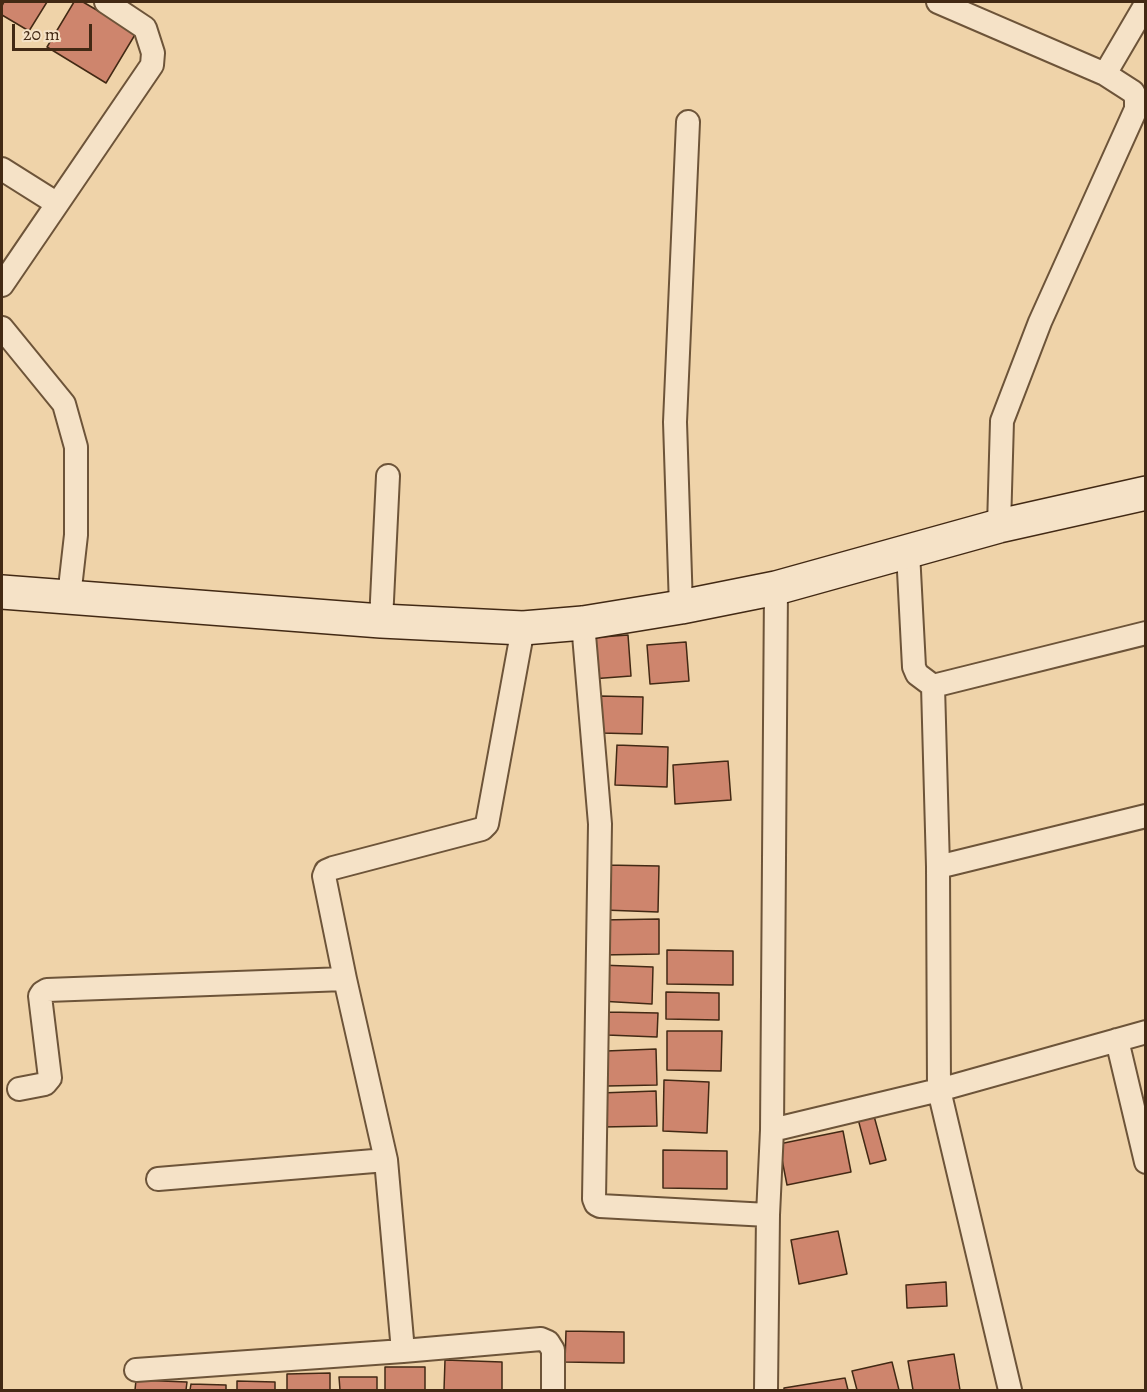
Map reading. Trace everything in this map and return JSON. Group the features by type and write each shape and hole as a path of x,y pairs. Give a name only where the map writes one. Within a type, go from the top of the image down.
{"street":[{"path":"2,285 152,65 153,53 145,28 106,2"},
{"path":"938,2 1105,74 1133,92 1136,98 1136,109 1040,322 1002,421 999,526"},
{"path":"1105,74 1146,4"},
{"path":"681,607 675,422 688,122"},
{"path":"2,169 56,203"},
{"path":"2,328 64,404 76,447 76,535 69,597"},
{"path":"381,621 388,476"},
{"path":"2,592 381,621 524,628 583,623 776,588 999,526 1146,493"},
{"path":"908,552 914,667 917,674 933,686"},
{"path":"766,1390 768,1215 772,1130 776,588"},
{"path":"583,623 600,824 594,1198 596,1204 600,1206 768,1215"},
{"path":"403,1351 386,1160 324,876 327,871 482,829 487,824 524,628"},
{"path":"933,686 1146,633"},
{"path":"933,686 938,867 939,1090 1010,1390"},
{"path":"938,867 1146,816"},
{"path":"18,1089 45,1084 50,1078 40,996 47,990 345,979"},
{"path":"772,1130 939,1090 1146,1032"},
{"path":"1117,1040 1146,1162"},
{"path":"158,1179 386,1160"},
{"path":"136,1370 541,1339 549,1342 553,1350 553,1390"}],"building":[{"path":"4,2 47,2 29,31 2,15"},
{"path":"74,2 83,2 136,33 106,83 47,47"},
{"path":"628,635 631,676 591,679 588,638"},
{"path":"686,642 689,681 650,684 647,645"},
{"path":"600,696 643,697 642,734 600,733"},
{"path":"617,745 668,747 667,787 615,785"},
{"path":"728,761 731,800 675,804 673,765"},
{"path":"605,865 659,866 658,912 604,910"},
{"path":"659,919 659,954 601,955 601,920"},
{"path":"667,950 733,951 733,985 667,984"},
{"path":"600,965 653,967 652,1004 599,1001"},
{"path":"666,992 719,993 719,1020 666,1019"},
{"path":"608,1012 658,1013 657,1037 607,1035"},
{"path":"667,1031 722,1031 721,1071 667,1070"},
{"path":"656,1049 657,1085 607,1086 606,1051"},
{"path":"664,1080 709,1082 707,1133 663,1131"},
{"path":"656,1091 657,1126 602,1127 600,1093"},
{"path":"874,1116 886,1160 870,1164 858,1119"},
{"path":"843,1131 851,1172 787,1185 779,1144"},
{"path":"663,1150 727,1151 727,1189 663,1188"},
{"path":"838,1231 847,1274 799,1284 791,1240"},
{"path":"946,1282 947,1306 907,1308 906,1285"},
{"path":"566,1331 624,1332 624,1363 565,1362"},
{"path":"954,1354 960,1390 913,1390 908,1361"},
{"path":"445,1360 502,1362 502,1390 444,1390"},
{"path":"892,1362 899,1390 857,1390 852,1371"},
{"path":"385,1367 425,1367 425,1390 385,1390"},
{"path":"330,1373 330,1390 287,1390 287,1374"},
{"path":"339,1377 377,1377 377,1390 340,1390"},
{"path":"845,1378 848,1390 784,1390 784,1388"},
{"path":"136,1380 187,1382 186,1390 135,1390"},
{"path":"237,1381 275,1382 275,1390 237,1390"},
{"path":"191,1384 226,1385 226,1390 190,1390"}]}
